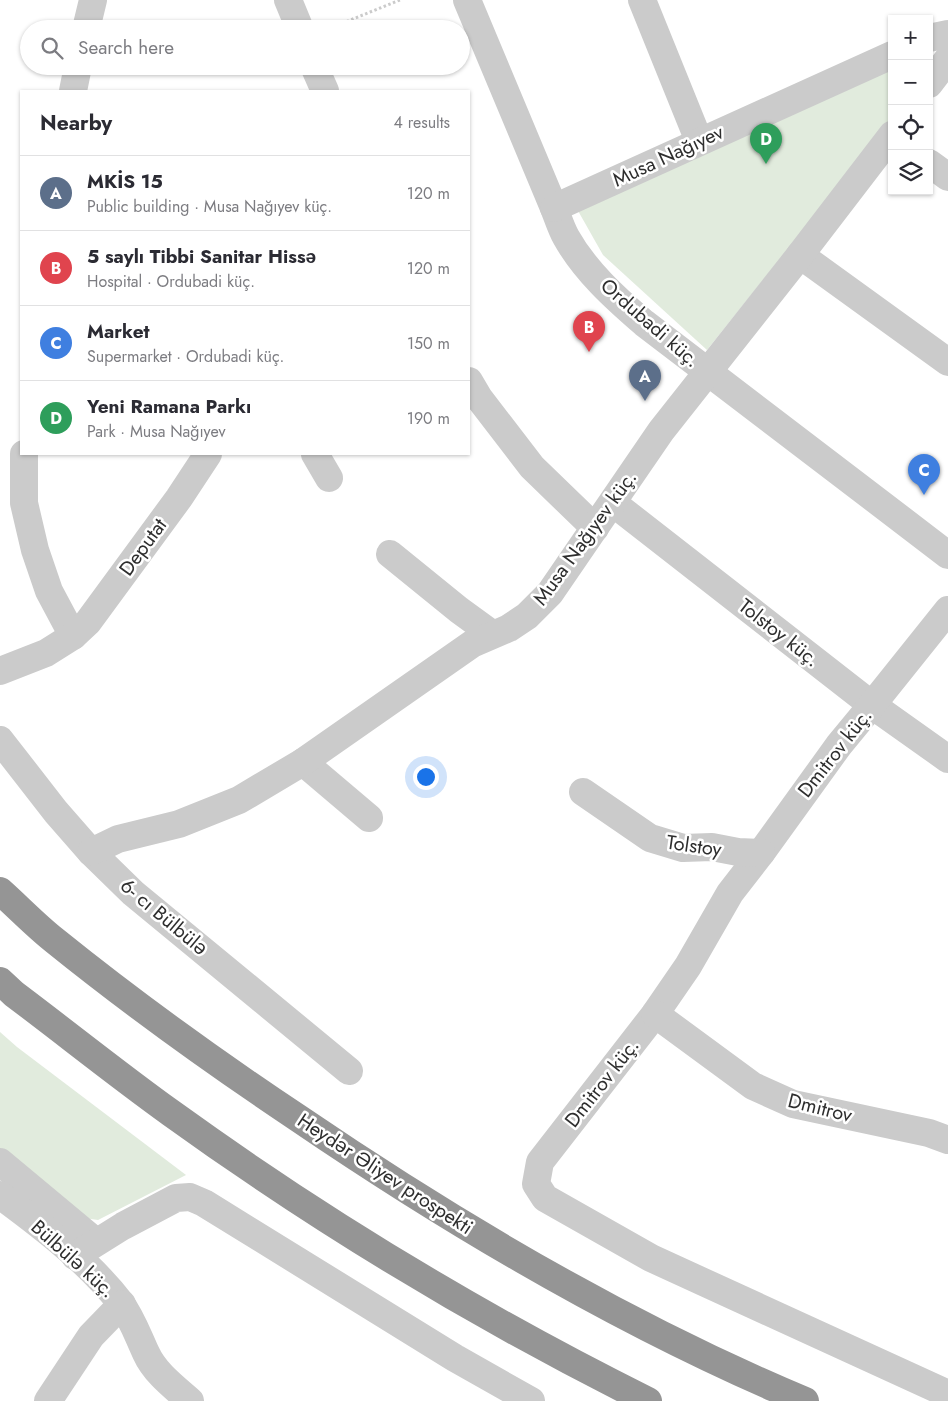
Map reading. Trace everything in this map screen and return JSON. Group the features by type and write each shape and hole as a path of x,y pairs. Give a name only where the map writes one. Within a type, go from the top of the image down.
{"highway":[{"name":"Heydər Əliyev prospekti","path":"0,892 52,938 207,1057 368,1166 500,1248 660,1334 804,1401"},
{"path":"0,981 14,994 170,1113 328,1221 469,1306 648,1401"}],"street":[{"path":"88,20 93,0"},
{"path":"288,0 296,20"},
{"name":"Ordubadi küç.","path":"467,0 566,236 580,258 612,295 644,323 948,555"},
{"path":"642,0 699,141"},
{"path":"933,37 948,34"},
{"name":"Musa Nağıyev","path":"554,208 888,57"},
{"path":"933,79 948,59"},
{"path":"73,90 76,75"},
{"path":"318,75 325,90"},
{"name":"Musa Nağıyev küç.","path":"91,852 118,840 179,824 239,800 303,762 472,644 509,628 527,616 550,593 661,431 888,140"},
{"path":"933,166 948,177"},
{"path":"800,255 948,362"},
{"path":"470,383 479,398 532,467 594,528"},
{"path":"24,455 24,503 35,550 49,591 73,636"},
{"name":"Deputat","path":"0,671 46,653 73,636 94,614 179,498 207,455"},
{"path":"316,455 329,478"},
{"name":"Tolstoy küç.","path":"613,503 872,706 948,759"},
{"path":"390,554 492,634"},
{"name":"Dmitrov küç.","path":"948,610 839,745 761,853 730,892 688,966 655,1014 540,1162 536,1184 545,1198 651,1258 948,1394"},
{"name":"6- cı Bülbülə","path":"0,740 56,812 91,852 133,893 349,1071"},
{"path":"303,762 369,818"},
{"name":"Tolstoy","path":"583,792 650,838 683,848 712,847 738,852 761,853"},
{"name":"Dmitrov","path":"655,1014 753,1086 793,1104 929,1133 948,1140"},
{"path":"0,1162 86,1249 176,1198 190,1197 204,1203 456,1358 531,1401"},
{"name":"Bülbülə küç.","path":"1,1197 86,1249 102,1281 122,1304 136,1329 146,1354 155,1367 190,1401"},
{"path":"48,1401 91,1336 122,1304"}],"path":[{"path":"350,20 400,0"}],"green space":[{"path":"888,68 888,124 707,350 603,255 577,209"},
{"path":"0,1032 17,1047 186,1175 98,1220 77,1217 0,1151"}],"place":[{"name":"Yeni Ramana Parkı","path":"766,164"},
{"name":"5 saylı Tibbi Sanitar Hissə","path":"589,352"},
{"name":"MKİS 15","path":"645,401"},
{"name":"Market","path":"924,495"}]}
